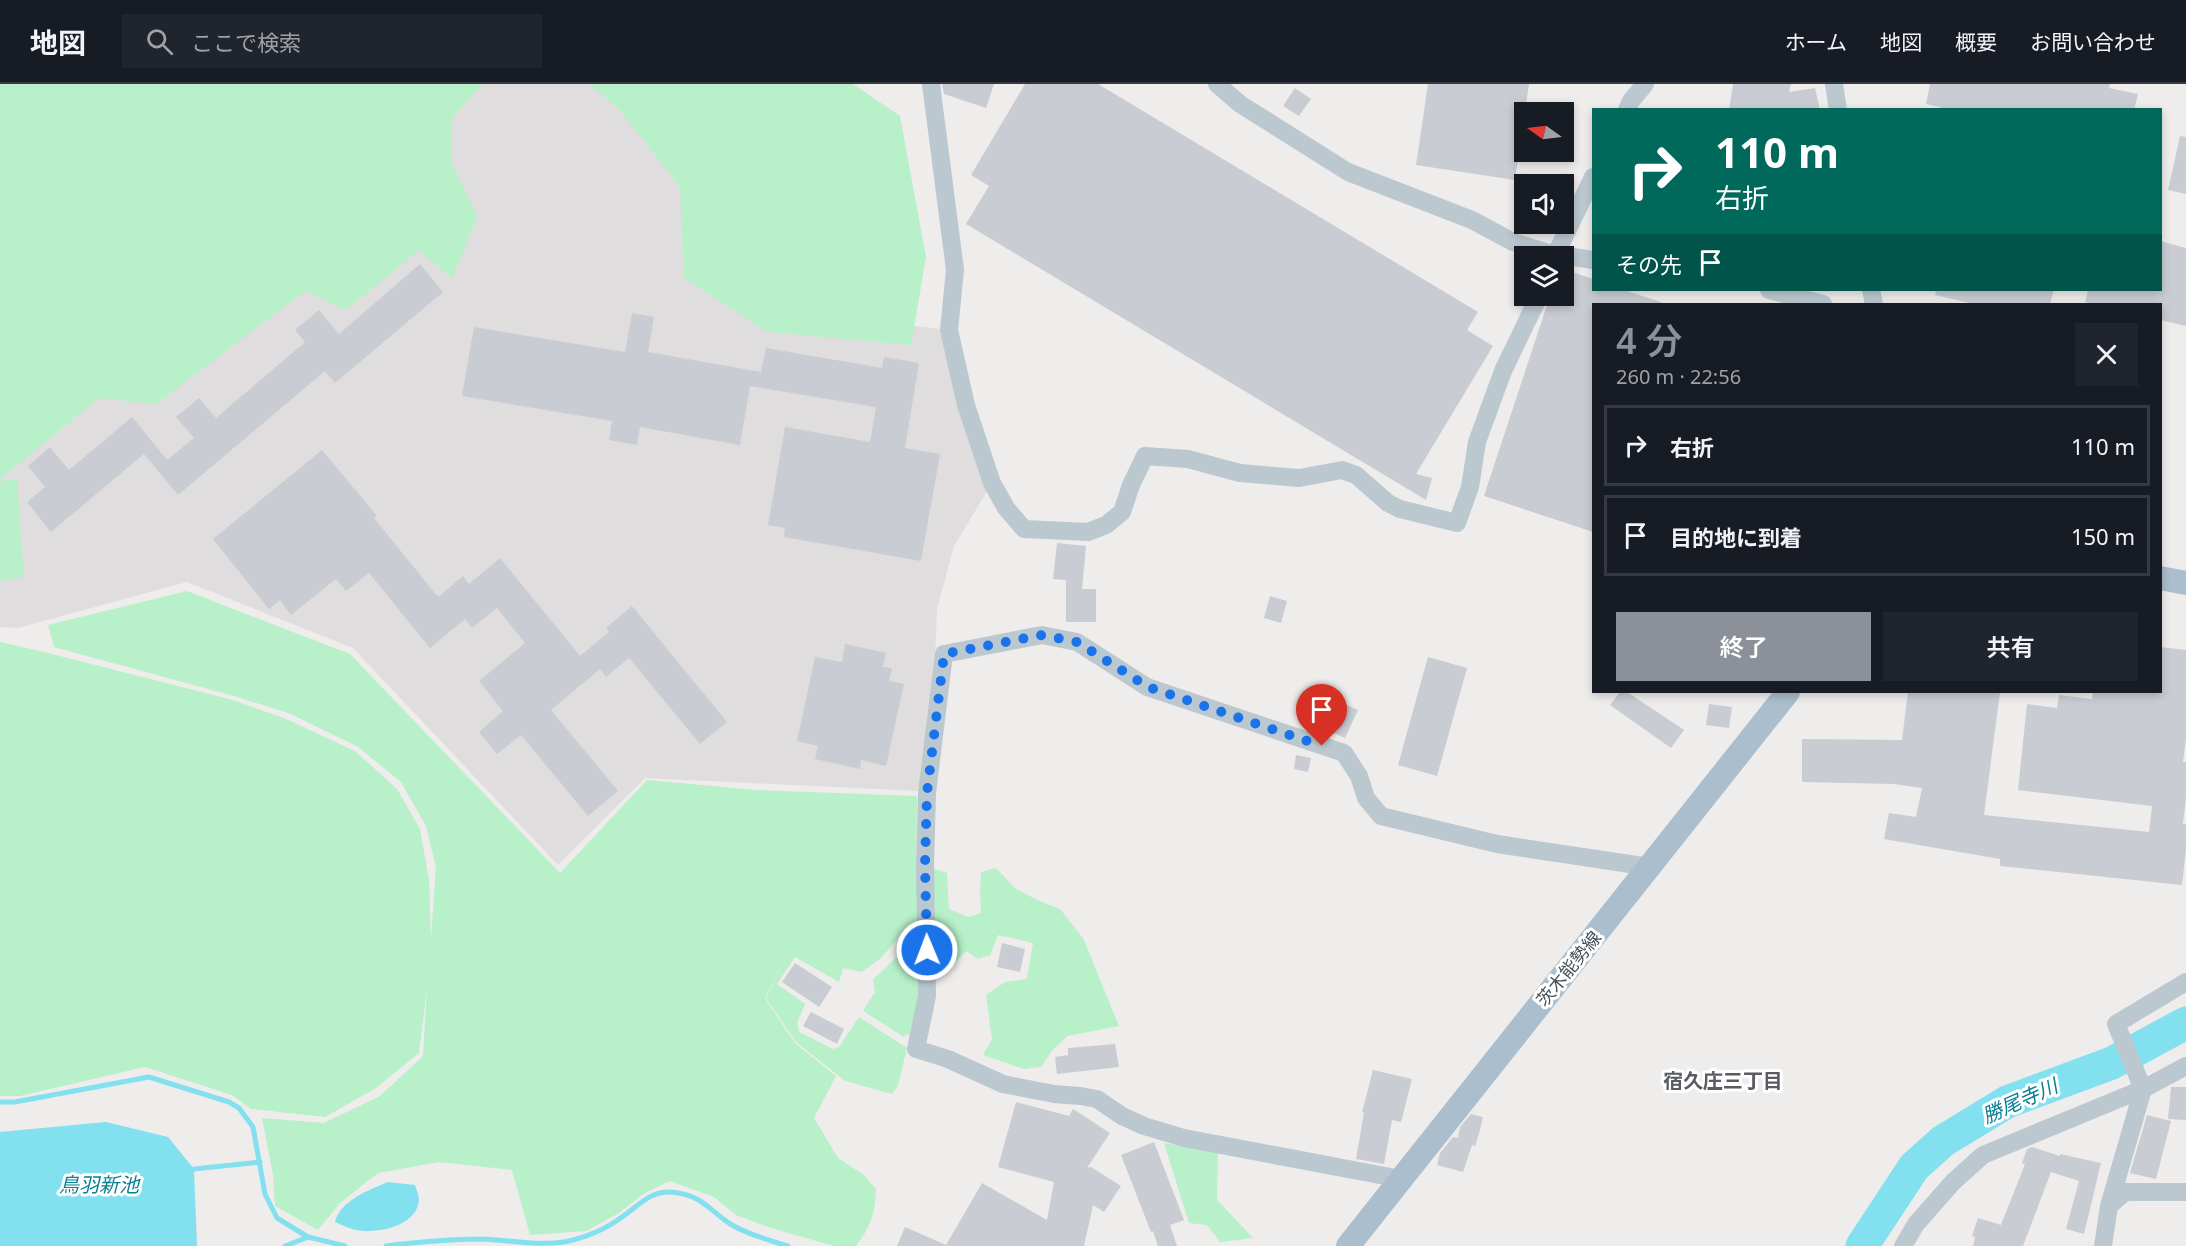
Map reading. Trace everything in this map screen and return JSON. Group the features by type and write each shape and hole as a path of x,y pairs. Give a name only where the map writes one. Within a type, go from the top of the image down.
{"main road":[{"path":"2162,579 2186,583"},
{"name":"茨木能勢線","path":"1348,1246 1787,693"}],"street":[{"path":"931,84 955,270 949,330 966,405 992,483 1006,508 1024,529 1088,532 1106,525 1122,512 1131,485 1145,456 1188,459 1240,472 1299,478 1342,470 1356,475 1388,503 1400,509 1457,523 1470,487 1477,442 1503,371 1534,306"},
{"path":"1217,84 1240,104 1348,172 1472,220 1513,242 1526,246"},
{"path":"1628,108 1645,84"},
{"path":"1834,84 1838,108"},
{"path":"1564,246 1592,179"},
{"path":"1574,258 1592,260"},
{"path":"1773,291 1819,303"},
{"path":"1401,1179 1184,1138 1144,1126 1122,1116 1097,1100 1003,1084 948,1059 916,1049 927,996 925,865 927,793 944,654 1042,635 1077,642 1148,687 1344,753 1359,776 1366,798 1381,816 1497,844 1650,867"},
{"path":"2103,1246 2109,1206 2143,1089 2116,1024 2186,982"},
{"path":"1903,1246 1917,1224 1953,1182 1983,1155 2143,1089 2186,1066"},
{"path":"2109,1206 2125,1192 2186,1192"}],"shaded area":[{"path":"457,84 614,84 734,156 755,307 949,330 992,483 954,546 937,609 935,660 919,791 645,778 558,865 353,648 187,582 18,628 0,627 0,428"}],"green space":[{"path":"0,84 483,84 452,118 451,161 477,217 452,278 419,250 346,310 305,291 156,404 99,398 0,479"},
{"path":"589,84 853,84 900,116 926,257 911,345 768,332 684,278 680,187 619,109"},
{"path":"17,479 24,577 0,581 0,481"},
{"path":"187,591 350,654 560,873 647,780 756,790 917,796 916,864 919,922 908,927 881,958 862,972 843,968 839,982 795,957 777,984 805,1004 797,1023 799,1032 833,1049 839,1047 859,1017 907,1048 898,1085 892,1094 845,1081 796,1042 766,998 783,965 765,998 795,1043 836,1076 814,1118 838,1158 864,1175 876,1189 875,1206 871,1219 856,1246 834,1246 771,1228 736,1215 714,1197 670,1181 643,1194 619,1213 586,1231 530,1235 512,1170 439,1162 378,1173 340,1203 318,1230 275,1206 273,1175 262,1118 324,1123 380,1096 423,1056 427,987 419,1053 376,1088 325,1117 251,1109 232,1095 145,1067 20,1096 0,1096 0,642 233,700 286,719 355,751 397,789 420,829 429,880 431,939 436,867 426,826 401,782 358,747 291,714 234,696 54,647 48,625"},
{"path":"932,868 947,873 949,909 968,917 981,913 981,872 996,868 1015,888 1060,909 1083,938 1119,1026 1067,1036 1051,1052 1041,1067 1024,1069 983,1055 992,1039 986,995 1005,982 1027,979 1033,943 998,935 990,955 978,959 966,951 947,971 935,974"},
{"path":"919,942 919,997 910,1035 906,1034 904,1037 863,1011 875,992 873,979 900,954"},
{"path":"1164,1143 1218,1152 1217,1200 1253,1238 1220,1242 1207,1225 1189,1223"}],"water":[{"name":"鳥羽新池","path":"106,1122 168,1137 194,1169 197,1246 0,1246 0,1132"},
{"path":"388,1182 415,1185 419,1199 412,1216 395,1226 375,1231 352,1229 335,1222 338,1214 349,1202 364,1192"}],"building":[{"path":"942,84 994,84 986,108 944,94"},
{"path":"1025,84 1098,84 1478,312 1467,330 1493,346 1416,474 1432,478 1426,500 966,224 989,186 971,175"},
{"path":"1428,84 1529,84 1526,102 1514,102 1514,162 1518,162 1514,180 1416,165"},
{"path":"1733,84 1791,84 1789,92 1815,88 1820,108 1729,108"},
{"path":"1930,84 2110,84 2109,88 2138,94 2134,108 1940,108 1926,104"},
{"path":"1295,88 1311,99 1299,116 1283,106"},
{"path":"2180,136 2186,137 2186,194 2168,190"},
{"path":"2162,242 2186,248 2186,326 2162,320 2162,303 2085,302 2088,291 2162,291"},
{"path":"420,264 443,292 335,383 325,371 178,495 144,454 51,532 27,502 45,487 28,466 50,447 69,470 132,417 167,460 194,438 176,417 199,398 216,418 305,342 295,330 319,310 339,334"},
{"path":"1574,273 1592,279 1592,291 1627,291 1661,302 1592,303 1592,532 1484,496 1547,306 1574,306"},
{"path":"1936,291 2054,291 2050,303 1970,303 1935,295"},
{"path":"632,313 654,317 648,352 761,372 766,348 882,368 884,357 919,363 905,448 940,454 921,561 784,537 785,528 768,525 785,427 870,442 876,407 750,386 740,445 640,427 637,445 609,440 612,421 462,396 474,327 625,352"},
{"path":"322,450 377,516 374,518 438,597 463,576 469,584 500,558 580,656 609,632 606,628 632,606 727,722 700,744 629,658 606,677 600,669 551,710 618,791 588,816 521,735 497,754 479,732 503,711 479,681 525,643 497,608 472,628 465,619 430,648 369,573 346,591 336,579 291,615 280,600 269,609 213,539"},
{"path":"1057,543 1086,546 1082,589 1096,589 1096,622 1066,622 1066,580 1053,579"},
{"path":"1270,596 1287,601 1281,623 1264,618"},
{"path":"845,644 886,653 883,667 892,668 889,681 904,684 886,766 861,760 860,769 815,759 818,746 797,741 815,657 842,662"},
{"path":"2162,647 2186,650 2186,738 2183,762 2186,762 2186,797 2183,824 2186,824 2186,849 2182,885 2000,866 2000,859 1884,839 1889,813 1916,817 1922,788 1894,784 1802,782 1802,739 1902,740 1908,693 2000,693 1984,815 2149,832 2152,806 2018,790 2027,704 2057,708 2059,695 2092,699 2093,693 2162,693"},
{"path":"1428,657 1467,668 1437,776 1398,765"},
{"path":"1619,693 1628,693 1684,730 1671,748 1610,705"},
{"path":"1333,699 1358,710 1345,738 1320,727"},
{"path":"1709,704 1732,707 1729,728 1706,725"},
{"path":"1296,755 1311,758 1308,772 1294,769"},
{"path":"1002,943 1025,949 1020,972 997,967"},
{"path":"795,963 832,987 819,1007 782,982"},
{"path":"811,1012 844,1029 837,1044 803,1026"},
{"path":"1115,1044 1119,1067 1057,1074 1055,1057 1068,1055 1068,1048"},
{"path":"1373,1070 1412,1079 1401,1122 1392,1120 1384,1164 1356,1159 1364,1113 1362,1112"},
{"path":"2171,1087 2186,1087 2186,1120 2168,1119"},
{"path":"1016,1102 1069,1116 1073,1109 1110,1133 1087,1168 1091,1167 1121,1186 1104,1212 1093,1205 1084,1246 897,1246 905,1227 946,1245 982,1183 1047,1220 1054,1182 998,1167"},
{"path":"1471,1114 1483,1117 1475,1146 1472,1145 1463,1172 1437,1165 1440,1153 1453,1137 1458,1138 1460,1127"},
{"path":"2147,1115 2171,1121 2156,1179 2130,1173"},
{"path":"1154,1142 1184,1220 1170,1225 1177,1246 1158,1246 1121,1155"},
{"path":"2032,1147 2060,1156 2060,1154 2101,1163 2084,1234 2066,1229 2079,1181 2051,1172 2023,1246 1973,1246 1975,1237 1972,1236 1978,1218 2001,1225 2025,1164 2022,1163 2027,1149"}],"waterway":[{"name":"勝尾寺川","path":"1862,1246 1914,1167 1943,1141 2007,1102 2112,1063 2186,1023"},
{"path":"0,1102 15,1102 149,1077 229,1102 239,1108 253,1127 265,1194 277,1218 308,1237 345,1246"},
{"path":"194,1169 260,1162"},
{"path":"386,1246 470,1239 533,1243 564,1242 602,1229 647,1198 669,1192 695,1198 739,1229 788,1246"},
{"path":"285,1246 308,1237"}],"district":[{"name":"宿久庄三丁目","path":"1723,1081"}],"route":[{"path":"927,950 925,865 927,793 944,654 1042,635 1077,642 1148,687 1322,746"}]}
